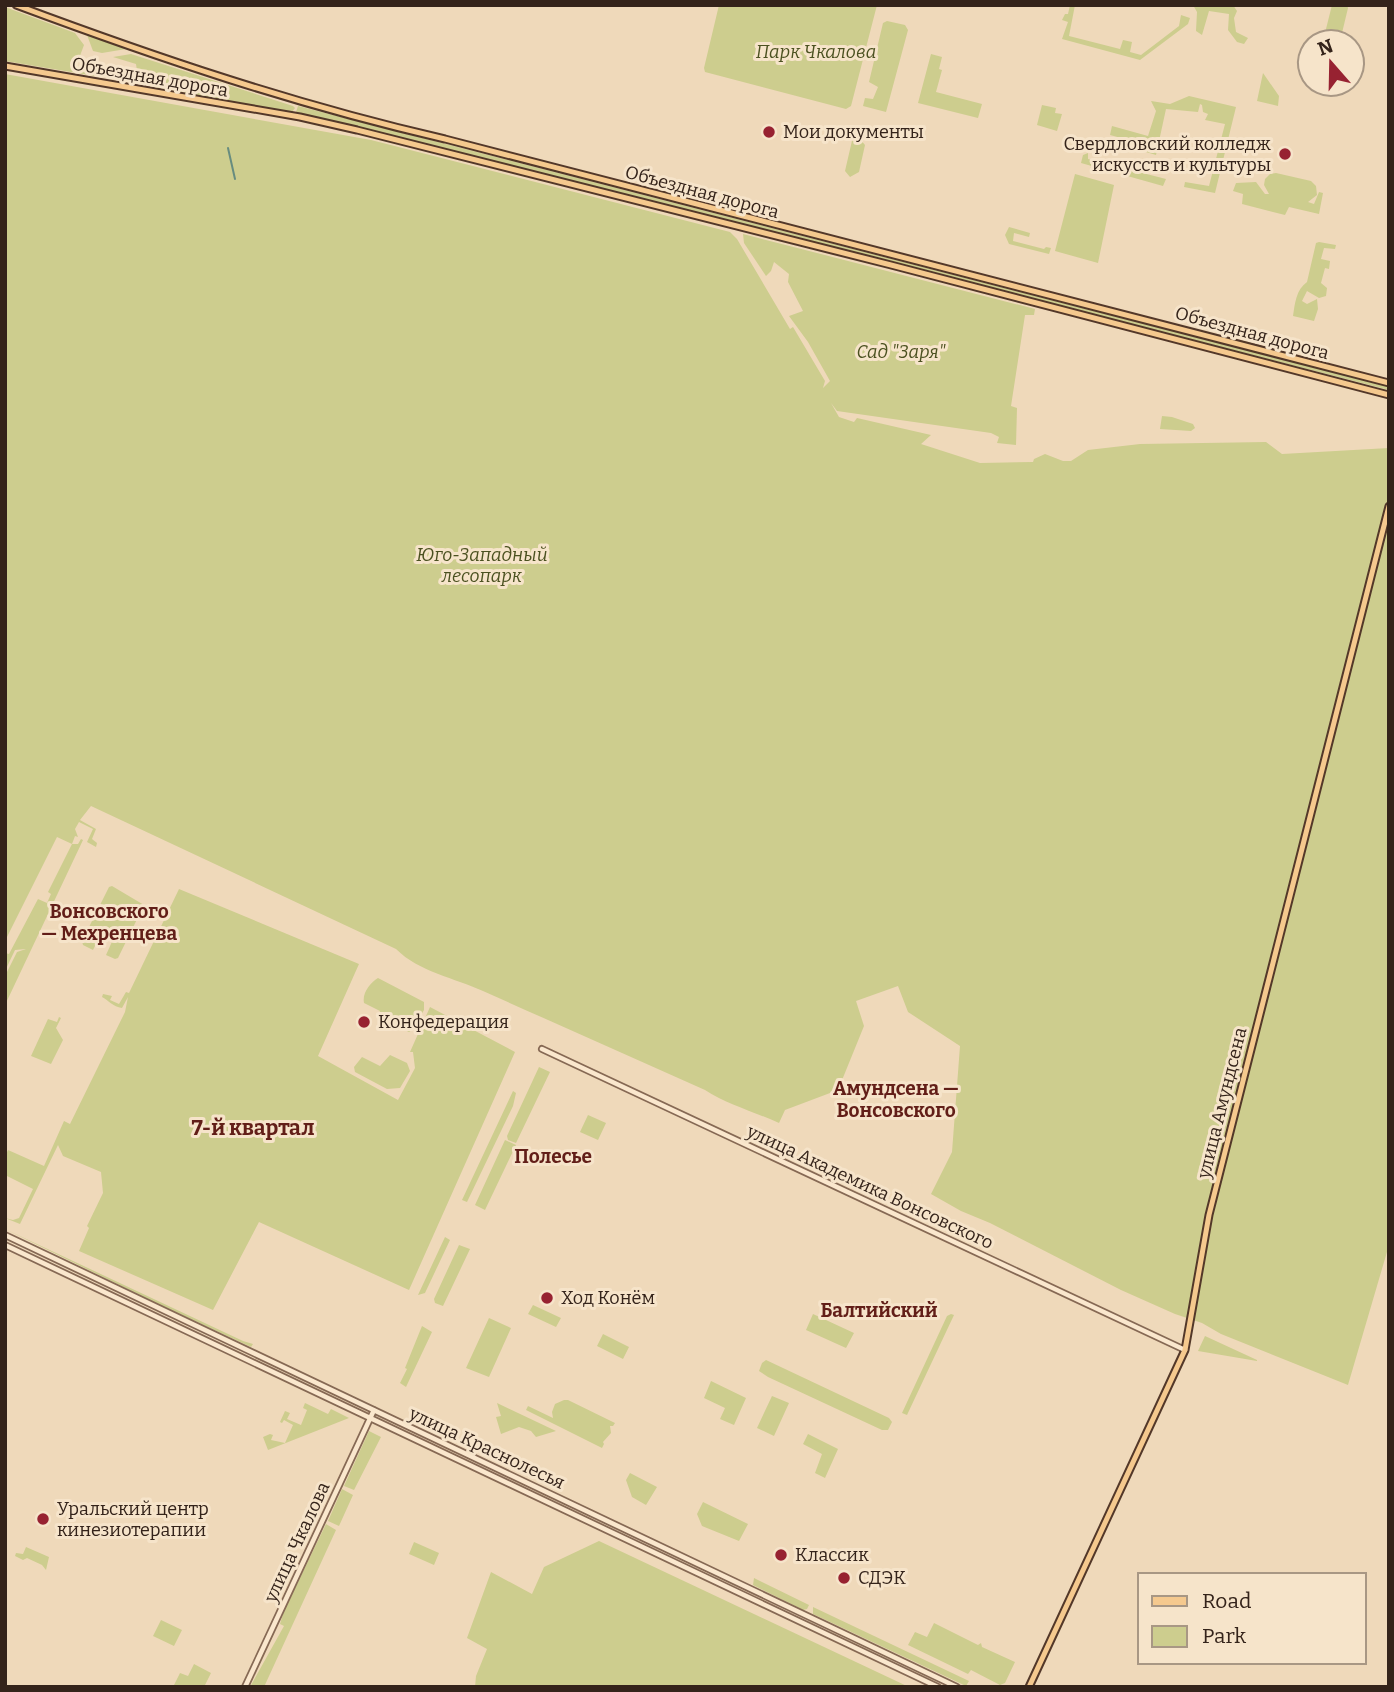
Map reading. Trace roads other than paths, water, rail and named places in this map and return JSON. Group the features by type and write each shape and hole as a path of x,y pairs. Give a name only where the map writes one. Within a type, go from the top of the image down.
{"main road":[{"name":"Объездная дорога","path":"16,5 229,80 347,116 1389,383"},
{"name":"Объездная дорога","path":"5,66 300,117 891,265 1389,395"},
{"name":"улица Амундсена","path":"1029,1687 1185,1350 1209,1215 1389,506"}],"street":[{"name":"улица Академика Вонсовского","path":"542,1048 1185,1350"},
{"name":"улица Краснолесья","path":"5,1235 957,1687"},
{"name":"улица Краснолесья","path":"5,1245 938,1687"},
{"name":"улица Чкалова","path":"245,1687 374,1410"},
{"path":"565,1510 569,1502"}],"waterway":[{"path":"228,148 235,179"}],"place":[{"name":"Мои документы","path":"769,132"},
{"name":"Свердловский колледж искусств и культуры","path":"1285,154"},
{"name":"Конфедерация","path":"364,1022"},
{"name":"Ход Конём","path":"547,1298"},
{"name":"Уральский центр кинезиотерапии","path":"43,1519"},
{"name":"Классик","path":"781,1555"},
{"name":"СДЭК","path":"844,1578"}],"district":[{"name":"Вонсовского — Мехренцева","path":"109,922"},
{"name":"Амундсена — Вонсовского","path":"896,1099"},
{"name":"7-й квартал","path":"253,1128"},
{"name":"Полесье","path":"553,1156"},
{"name":"Балтийский","path":"879,1310"}],"park label":[{"name":"Парк Чкалова","path":"816,52"},
{"name":"Сад \"Заря\"","path":"901,352"},
{"name":"Юго-Западный лесопарк","path":"482,565"}]}
